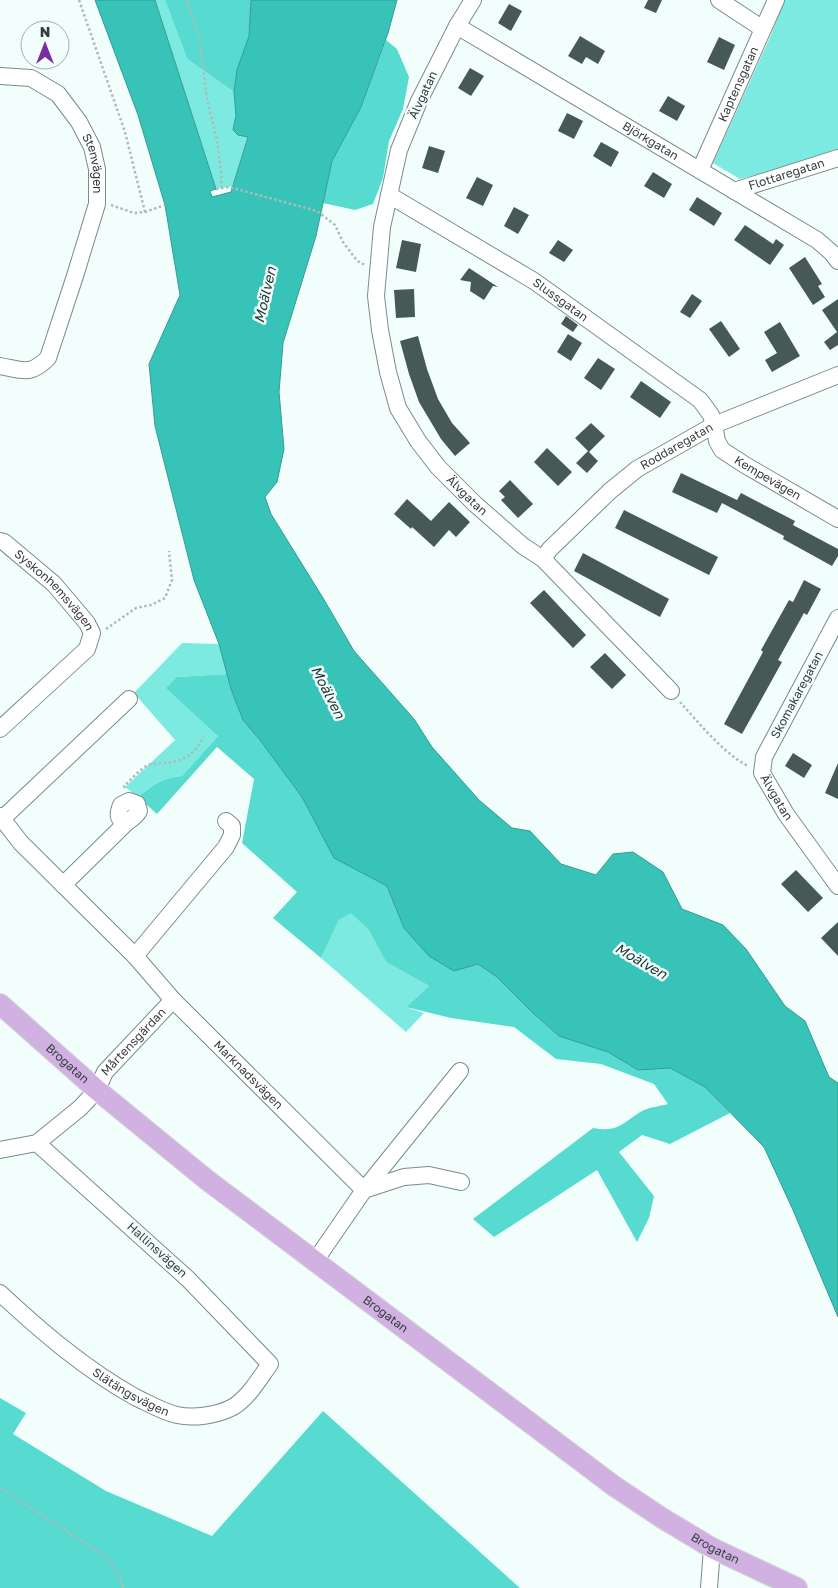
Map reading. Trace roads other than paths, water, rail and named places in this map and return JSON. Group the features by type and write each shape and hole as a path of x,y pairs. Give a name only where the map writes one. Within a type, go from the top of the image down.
{"main road":[{"name":"Brogatan","path":"0,1004 96,1090 207,1180 614,1486 712,1548 796,1588"}],"street":[{"name":"Älvgatan","path":"473,0 457,26 419,101 399,150 382,227 376,296 388,372 398,408 418,441 438,467 475,504 523,546 543,560 671,691"},
{"path":"719,0 762,29"},
{"name":"Kaptensgatan","path":"700,170 776,0"},
{"name":"Björkgatan","path":"457,26 817,240 838,261"},
{"name":"Stenvägen","path":"0,76 31,78 58,94 79,122 92,147 97,169 97,204 48,358 38,368 28,371 0,366"},
{"name":"Flottaregatan","path":"734,191 838,158"},
{"name":"Slussgatan","path":"389,195 534,281 700,400 711,415 714,425"},
{"name":"Roddaregatan","path":"543,560 550,549 610,491 637,469 714,425 838,375"},
{"name":"Kempevägen","path":"714,425 717,441 722,450 745,466 838,519"},
{"name":"Syskonhemsvägen","path":"0,541 4,542 54,584 87,623 92,633 87,649 0,729"},
{"name":"Skomakaregatan","path":"762,773 764,757 838,618"},
{"path":"1,817 129,699"},
{"name":"Älvgatan","path":"762,773 786,814 838,886"},
{"path":"63,885 124,825 135,818 139,811 137,804 129,801"},
{"name":"Marknadsvägen","path":"1,817 21,843 135,956 174,1000 364,1190"},
{"path":"135,956 226,847 232,835 232,826 226,820"},
{"name":"Mårtensgärdan","path":"0,1150 38,1143 80,1108 96,1090 105,1072 174,1000"},
{"path":"315,1261 364,1190 460,1071"},
{"name":"Hallinsvägen","path":"38,1143 188,1279 270,1364"},
{"path":"364,1190 404,1177 429,1175 461,1182"},
{"name":"Slätängsvägen","path":"0,1293 66,1352 113,1385 149,1404 178,1415 212,1415 232,1407 246,1397 270,1364"},
{"path":"709,1588 712,1548"}],"water":[{"name":"Moälven","path":"95,0 155,0 216,189 210,191 212,197 231,192 248,137 238,135 233,130 236,116 234,92 237,70 249,36 251,0 397,0 388,33 361,107 332,161 316,236 283,343 279,392 284,449 277,482 265,497 271,514 354,651 414,719 432,747 479,800 512,828 530,831 561,864 596,875 613,854 633,852 663,872 682,909 723,925 746,949 785,1006 805,1021 829,1077 838,1083 838,1317 764,1147 705,1087 670,1068 638,1070 608,1052 559,1036 497,977 478,964 454,971 429,956 404,928 387,886 334,858 302,797 243,720 231,689 219,644 194,580 155,426 149,364 180,295 165,205 138,115"}]}
